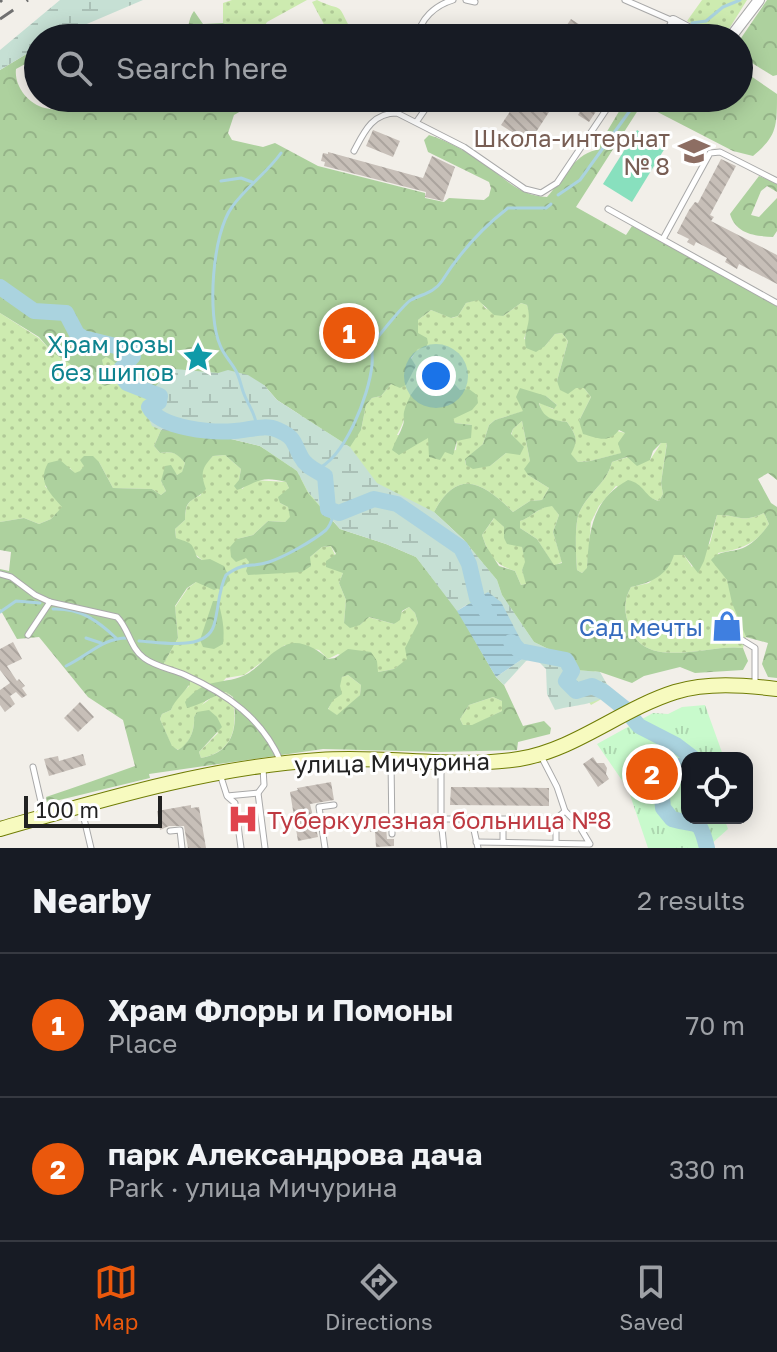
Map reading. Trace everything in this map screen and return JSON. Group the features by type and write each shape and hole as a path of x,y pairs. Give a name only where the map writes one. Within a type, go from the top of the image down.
{"main road":[{"name":"улица Мичурина","path":"0,829 153,786 282,764 321,760 493,761 540,754 658,698 688,689 710,686 777,689"}],"street":[{"path":"742,24 759,0"},
{"path":"673,21 679,24"}],"lane":[{"path":"422,24 437,6 453,0"},
{"path":"466,0 475,2"},
{"path":"625,0 673,21 671,24"},
{"path":"417,121 423,112"},
{"path":"354,151 367,128 386,113 397,113 464,147 525,189 541,193 557,183 605,112"},
{"path":"663,239 710,153 720,152 777,181"},
{"path":"608,209 777,303"},
{"path":"0,574 11,577 50,602 117,617 124,624 137,653 148,661 211,688 240,706 275,749 282,764"},
{"path":"28,635 50,602"},
{"path":"734,639 755,648 755,687"},
{"path":"472,821 477,845 503,841 590,844 578,824 565,811 540,754"},
{"path":"391,760 392,834"},
{"path":"441,761 444,848"},
{"path":"33,767 44,816"},
{"path":"263,767 264,785 258,793 265,848"},
{"path":"220,773 227,796 235,803 241,848"},
{"path":"227,796 258,793"},
{"path":"81,805 91,848"},
{"path":"325,848 319,807 334,805"},
{"path":"441,819 556,819 565,811"},
{"path":"556,819 556,842"},
{"path":"503,820 503,841"},
{"path":"170,831 180,830 182,848"}],"green space":[{"path":"60,0 143,0 87,24 31,24"},
{"path":"232,0 307,0 266,24 223,23 223,3"},
{"path":"317,0 338,8 348,24 324,24 312,2"},
{"path":"702,0 747,0 732,24 692,24 687,21"},
{"path":"767,0 777,0 777,75 773,76 753,64 751,24"},
{"path":"194,11 203,24 189,24"},
{"path":"24,30 24,55 0,70 0,50"},
{"path":"24,55 24,65 16,69 16,75 24,94 24,112 239,112 234,115 228,133 232,140 263,147 275,143 318,166 425,193 425,198 444,202 449,198 484,200 491,188 489,182 428,152 424,140 429,135 466,152 522,190 547,197 580,157 596,150 619,112 637,112 576,207 626,235 632,226 777,304 777,480 768,473 758,479 771,503 777,507 777,678 768,677 762,664 768,643 746,637 732,603 727,580 711,560 754,541 769,524 764,513 745,518 717,515 698,573 684,555 674,555 668,568 658,577 631,587 626,602 630,628 638,641 650,649 680,653 743,648 748,661 743,670 695,673 680,667 644,676 632,683 600,672 576,670 563,656 534,642 502,595 497,580 463,539 434,512 443,498 462,484 482,488 513,512 530,501 542,500 549,488 524,469 530,461 522,421 511,434 524,447 520,455 506,453 490,466 473,469 466,465 465,459 483,444 489,425 523,411 516,397 520,388 546,396 557,405 554,409 539,403 546,415 567,422 576,441 571,454 578,462 621,453 618,443 625,433 619,430 611,437 602,439 583,434 579,421 591,397 584,388 576,388 568,394 560,390 557,381 568,341 562,333 555,334 536,352 526,348 527,305 521,303 503,316 494,315 478,300 466,303 458,316 451,318 431,310 418,320 418,333 427,338 428,343 411,358 416,366 406,385 400,388 391,384 381,396 372,398 366,405 361,430 350,447 277,400 264,385 231,439 260,446 297,471 308,493 340,529 416,557 458,611 496,677 504,685 523,726 544,721 551,728 550,734 518,742 517,750 323,749 149,774 150,778 47,803 46,797 135,766 123,720 88,697 39,637 17,639 0,609 0,569 9,571 11,552 0,550 0,522 24,518 39,524 51,519 62,507 44,482 48,463 60,460 75,473 84,466 80,460 84,456 93,456 113,488 152,489 161,495 166,491 161,481 165,466 171,465 177,475 182,472 185,463 174,454 160,453 154,446 161,430 148,416 154,389 131,381 106,357 102,360 104,368 112,376 111,384 104,386 53,353 39,337 0,313 0,70","holes":["661,443 667,443 661,483 663,494 659,501 628,480 616,488 595,517 587,568 582,573 577,570 577,523 584,504 606,476 612,462 627,457 637,466 650,460","225,455 241,469 234,486 237,490 265,479 286,482 289,488 278,497 280,503 288,507 290,517 285,522 268,521 253,535 237,539 230,547 231,557 236,562 246,558 249,562 248,575 302,572 311,566 310,557 322,547 331,546 336,554 326,561 326,567 343,573 339,583 346,600 344,623 350,628 360,625 369,617 394,624 400,620 402,611 409,607 418,623 405,648 407,659 394,669 378,672 377,661 371,652 348,649 328,659 313,648 295,643 276,651 239,678 200,688 185,702 187,708 226,692 233,697 235,718 232,736 227,743 221,750 201,758 199,752 222,727 209,710 197,712 186,744 178,750 172,746 160,719 162,714 171,710 191,680 166,668 164,663 178,638 175,606 187,588 196,582 214,590 225,586 230,579 224,566 210,559 202,560 190,543 176,538 175,529 185,520 188,503 206,489 203,479 206,464 213,456","552,506 559,515 553,532 562,563 554,565 537,539 520,528 520,521","494,518 504,527 507,544 522,547 525,562 522,570 526,584 521,585 515,571 499,566 482,535","348,675 361,685 360,695 337,715 328,709 333,700 342,694 342,677","493,697 502,701 502,711 472,725 463,725 460,719 469,705"]},
{"path":"753,78 777,94 774,130 767,143 753,156 733,151 657,112 753,112"},
{"path":"637,130 665,148 632,202 603,184"},
{"path":"759,176 777,183 777,192 767,186 761,191 751,215 759,217 777,198 777,231 773,237 741,230 730,214"},
{"path":"479,299 485,308 503,316 521,303 527,305 531,318 524,339 545,346 555,334 562,333 568,341 557,381 584,388 591,397 579,421 625,433 622,453 578,462 570,454 575,438 567,422 551,420 542,413 539,402 553,409 557,405 546,396 524,411 495,420 489,425 483,444 465,460 466,465 490,466 506,453 513,429 522,421 530,461 528,475 549,488 542,500 530,501 513,512 482,488 462,484 443,498 434,512 606,683 612,693 591,705 575,683 461,600 457,611 416,557 324,512 210,392 361,430 366,405 372,398 381,396 391,384 405,385 416,366 411,359 418,348 418,320 431,310 452,318 458,316 466,303","holes":["428,376 450,379 460,390 452,419 455,423 472,425 457,441 456,450 445,452 429,437 397,435 411,397 420,383"]},
{"path":"0,313 104,386 102,360 106,357 113,360 124,376 154,389 161,430 154,446 160,453 177,455 185,463 182,473 177,475 173,471 161,481 166,491 161,495 152,489 113,488 99,462 84,466 75,474 70,468 45,486 63,507 51,519 39,524 24,518 0,522"},
{"path":"175,369 218,373 228,370 248,375 264,385 277,400 350,447 377,483 434,512 463,539 497,580 502,595 534,642 563,656 576,670 600,672 612,693 591,703 555,710 547,694 546,669 534,657 526,661 504,685 496,677 524,658 477,598 457,611 416,557 340,529 308,492 297,471 260,446 152,426 148,401 155,387"},
{"path":"438,373 450,379 460,390 469,389 477,395 478,403 472,410 453,419 455,423 472,425 471,438 457,441 453,455 445,452 440,460 429,457 428,438 399,455 392,450 403,425 409,399 421,383"},
{"path":"667,442 661,483 663,494 659,501 616,486 599,506 591,522 587,569 582,573 577,570 578,516 612,462 628,457 650,460 661,443"},
{"path":"225,455 241,469 239,480 242,489 252,480 286,482 289,488 280,503 288,507 291,517 285,522 268,521 253,535 237,539 249,562 310,557 322,547 331,546 343,573 339,583 346,600 344,623 360,625 368,617 394,624 409,607 418,623 407,660 394,669 378,672 338,654 328,659 319,650 285,645 244,675 226,678 202,705 215,695 226,692 232,697 232,736 221,750 201,758 199,752 218,733 198,712 189,740 179,750 172,747 160,719 189,686 164,663 178,638 175,607 196,582 202,560 176,538 175,529 185,520 188,504 201,495 202,467 213,456"},
{"path":"552,505 559,515 553,532 562,562 554,566 537,539 520,528 520,521"},
{"path":"764,513 769,524 759,536 741,547 718,553 746,637 743,648 664,652 650,649 638,641 630,628 626,612 631,587 649,583 674,555 684,555 692,567 710,543 717,515 745,518"},
{"path":"495,517 504,527 504,538 522,547 526,562 522,570 527,584 521,585 515,571 498,562 487,548 482,535"},
{"path":"213,601 218,601 224,633 223,644 214,649 203,647 200,640"},
{"path":"348,675 361,685 360,695 338,716 328,710 342,677"},
{"path":"493,697 502,701 502,711 472,726 463,725 460,719 469,705"},
{"path":"705,705 722,752 681,752 681,824 726,824 728,829 710,845 712,848 648,848 628,789 597,744 653,713 668,714 682,707"}],"water":[{"path":"488,592 501,602 527,652 524,658 496,677 457,611"}],"building":[{"path":"510,112 549,112 529,143 501,125"},
{"path":"580,112 596,112 589,122 578,115"},
{"path":"373,130 400,141 393,157 366,146"},
{"path":"323,153 423,178 432,156 455,167 443,201 425,197 426,192 324,166 325,162 321,161"},
{"path":"721,159 736,166 710,215 714,217 711,221 777,255 777,284 739,264 737,269 725,262 727,258 696,242 694,246 687,242 689,239 677,233 689,210 695,202 698,203"},
{"path":"13,642 22,659 7,666 17,681 19,679 25,686 22,688 27,695 22,698 16,692 10,696 15,704 5,712 0,705 0,690 10,683 0,670 0,649"},
{"path":"80,702 94,717 78,732 64,718"},
{"path":"83,754 86,765 49,776 44,759 58,756 59,761"},
{"path":"593,757 597,763 604,763 609,779 598,787 583,764"},
{"path":"331,782 334,800 310,804 318,837 298,841 290,792"},
{"path":"451,787 549,788 549,806 450,805"},
{"path":"191,805 191,808 199,807 206,848 188,848 184,826 169,826 160,830 157,811"},
{"path":"385,816 387,839 394,839 394,846 376,847 375,832 370,832 369,817"}],"waterway":[{"path":"692,23 706,21 723,7 740,0"},
{"path":"558,195 580,180 629,112"},
{"path":"257,428 237,374 221,348 216,332 214,275 225,219 232,207 281,153"},
{"path":"221,181 241,178 252,182"},
{"path":"315,470 336,453 354,425 370,378 373,344 398,312 411,300 439,285 472,242 508,208 546,208 551,204"},
{"path":"0,287 34,311 66,313 77,334 83,338 132,350 133,356 120,374 127,383 160,396 159,402 149,407 164,420 188,428 214,431 273,428 291,438 306,463 325,476 328,509 339,513 374,499 397,504 461,548 469,564 477,598 489,615"},
{"path":"139,641 181,644 202,639 214,625 226,575 243,566 269,562 314,539 326,530 334,513"},
{"path":"0,612 16,601 40,603"},
{"path":"53,609 88,616 116,638"},
{"path":"86,638 101,643"},
{"path":"66,666 103,644 127,638"},
{"path":"511,642 520,651 566,660 572,671 566,681 576,691 592,686 604,692 624,708 639,726 685,752"},
{"path":"681,766 661,786 663,808 672,819 681,821"},
{"path":"697,824 707,848"}],"railway":[{"path":"0,19 28,0"}],"place":[{"name":"Школа-интернат № 8","path":"694,151"},
{"name":"Храм Флоры и Помоны","path":"349,333"},
{"name":"Храм розы без шипов","path":"198,357"},
{"name":"Сад мечты","path":"727,626"},
{"name":"парк Александрова дача","path":"652,774"},
{"name":"Туберкулезная больница №8","path":"243,819"}]}
